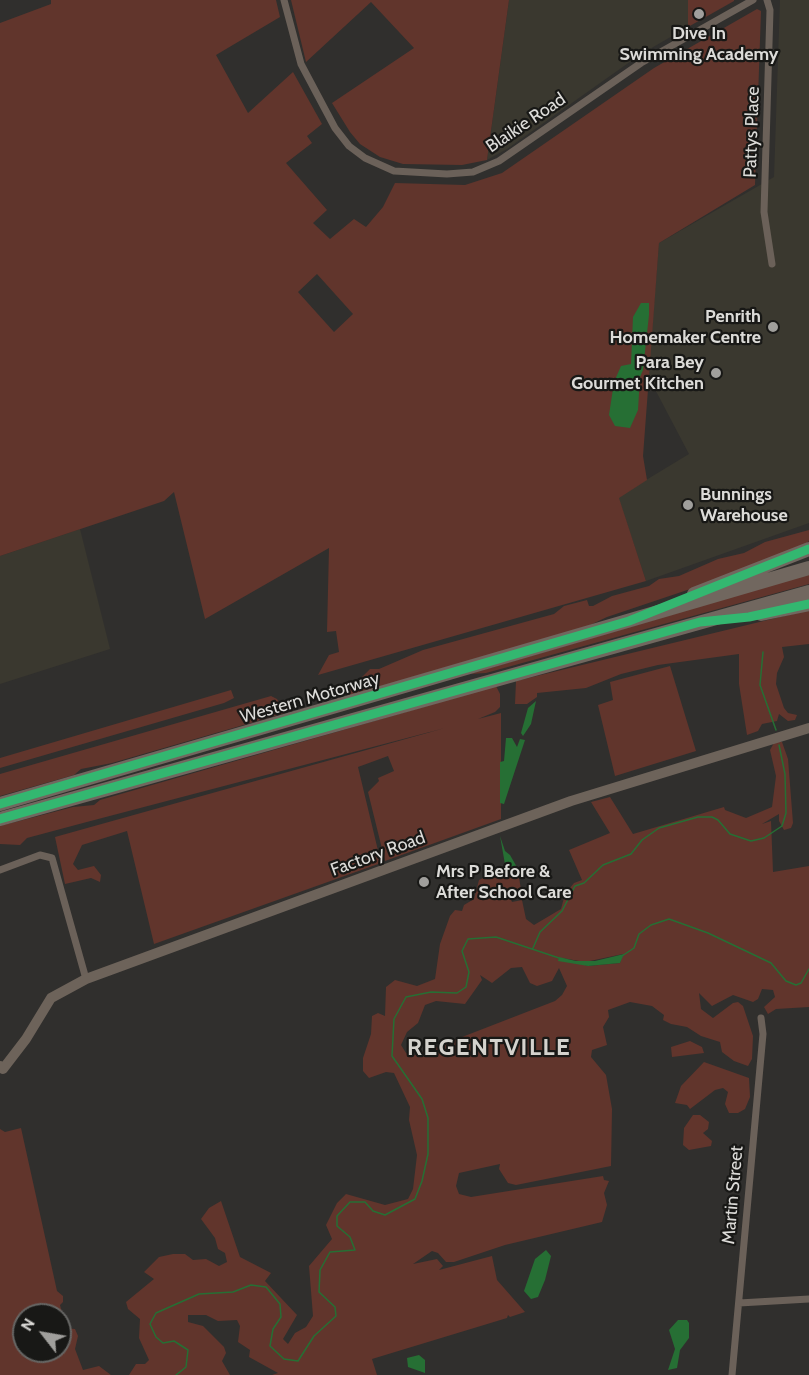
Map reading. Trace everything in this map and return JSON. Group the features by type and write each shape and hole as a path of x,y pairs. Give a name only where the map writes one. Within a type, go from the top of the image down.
{"highway":[{"path":"629,621 809,549"},
{"name":"Western Motorway","path":"0,804 809,568"},
{"name":"Western Motorway","path":"0,819 809,592"},
{"path":"700,622 749,617 809,604"}],"street":[{"name":"Blaikie Road","path":"284,0 301,64 335,128 349,146 364,158 394,171 447,174 473,172 499,161 641,63 753,0"},
{"name":"Pattys Place","path":"767,0 770,10 764,212 772,264"},
{"name":"Factory Road","path":"1,1069 30,1034 48,1001 61,991 86,979 582,797 809,728"},
{"path":"0,870 40,855 52,858 86,979"},
{"name":"Martin Street","path":"732,1375 763,1034 761,1018"},
{"path":"739,1303 809,1299"}],"shaded area":[{"path":"51,0 276,0 280,17 216,55 248,113 293,72 322,124 307,136 312,143 286,163 327,210 313,223 330,239 354,219 366,227 383,207 395,183 465,185 502,173 654,68 757,9 761,11 755,185 659,243 643,456 647,480 619,498 646,581 318,675 329,655 339,652 336,631 327,632 329,548 205,619 174,492 164,501 0,556 0,23 51,4","holes":["317,274 353,314 334,332 298,292"]},
{"path":"291,0 509,0 487,160 462,165 403,164 380,157 360,144 332,103 414,48 371,2 306,62"},
{"path":"509,0 688,0 688,27 641,54 507,149 487,160"},
{"name":"Dive In Swimming Academy","path":"688,0 734,0 734,1 688,27"},
{"path":"780,0 809,0 809,523 646,581 618,497 689,454 648,376 659,243 774,177"},
{"path":"641,303 649,303 649,315 643,370 640,377 638,410 630,428 615,426 609,415 614,382 621,366 631,364 633,317"},
{"path":"80,529 110,649 0,684 0,556"},
{"path":"809,530 809,541 806,544 720,579 607,617 588,626 348,696 344,692 370,669 379,669 423,650 554,614 564,606 587,600 589,606 593,606 612,596 649,586 659,579 679,576 718,559 744,553 765,542"},
{"path":"809,574 809,584 486,673 470,674"},
{"path":"809,610 809,644 782,647 784,657 777,673 776,684 784,708 788,713 797,715 795,720 788,721 779,714 777,721 762,724 758,731 747,735 739,684 739,654 658,665 621,674 586,688 537,693 537,697 527,704 515,704 516,681"},
{"path":"670,666 696,751 615,776 598,705 613,700 610,682"},
{"path":"496,686 500,694 500,707 495,712 478,719 501,713 501,819 385,861 368,792 379,781 378,778 394,771 388,756 358,767 381,863 154,944 127,831 82,845 73,864 78,870 94,866 101,875 100,882 91,878 65,884 55,837 445,728 27,838 20,845 0,844 0,826 73,807 94,805 100,800"},
{"path":"231,690 234,698 224,703 0,768 0,758"},
{"path":"271,696 277,699 285,713 112,763 81,769 74,775 0,796 0,774"},
{"path":"536,701 531,724 523,736 521,733 528,708"},
{"path":"506,738 512,738 517,747 520,739 525,740 504,804 500,803 500,762 504,761"},
{"path":"775,741 782,742 788,759 793,823 791,828 784,830 779,821 779,814 762,824 771,821 773,872 809,866 809,1007 776,1009 768,1014 764,1007 775,997 773,990 762,989 758,999 753,1002 733,995 712,1006 699,993 701,1009 713,1018 733,1003 738,1002 743,1006 753,1036 752,1059 748,1066 734,1061 722,1052 720,1042 701,1036 687,1027 663,1020 664,1015 652,1006 630,1002 608,1010 609,1017 603,1027 607,1045 592,1050 591,1057 606,1075 612,1109 611,1166 516,1185 508,1183 499,1169 500,1164 459,1173 456,1186 459,1194 471,1197 603,1176 604,1180 609,1181 604,1193 607,1205 602,1222 505,1245 454,1262 446,1262 438,1253 432,1251 413,1264 437,1259 443,1266 439,1270 492,1256 497,1280 525,1312 510,1317 508,1315 507,1318 372,1359 377,1375 272,1375 278,1373 249,1357 250,1350 238,1342 240,1326 237,1320 218,1321 206,1315 188,1315 188,1322 203,1326 224,1347 226,1353 222,1361 230,1375 129,1375 136,1364 145,1364 149,1360 139,1338 140,1319 128,1309 126,1302 154,1279 144,1272 159,1257 173,1254 185,1254 193,1260 206,1259 219,1266 227,1262 225,1253 218,1249 215,1238 201,1219 209,1208 221,1201 240,1257 271,1273 265,1281 297,1315 283,1339 288,1344 295,1333 306,1327 313,1316 309,1266 332,1239 326,1225 337,1203 346,1194 385,1205 408,1199 413,1189 417,1155 409,1120 410,1107 394,1073 386,1072 369,1078 363,1071 363,1058 371,1034 372,1016 378,1013 385,1016 386,987 395,980 417,986 435,979 440,944 450,916 455,910 462,911 464,905 474,899 479,880 487,876 492,878 518,871 522,896 518,898 513,892 510,897 512,902 522,900 526,919 534,925 561,909 565,894 574,883 582,880 569,850 610,833 591,802 610,797 633,834 724,807 725,810 746,818 772,807 776,776 770,750","holes":["623,954 620,963 588,966 562,958 585,962","522,967 530,983 537,986 552,981 559,968 567,986 555,1001 413,1056 406,1053 401,1045 407,1032 418,1023 425,1005 436,1001 465,1004 482,980 480,975 492,983 511,968"]},
{"path":"500,836 505,851 518,869 509,873 506,870"},
{"path":"624,954 620,963 588,966 558,961 559,957 576,961 595,961"},
{"path":"690,1041 702,1047 704,1053 672,1057 671,1047"},
{"path":"704,1062 749,1078 750,1097 745,1109 738,1113 729,1113 725,1104 728,1092 723,1088 715,1090 690,1109 687,1105 675,1103 681,1086"},
{"path":"693,1115 700,1115 709,1122 708,1129 703,1133 712,1141 711,1146 689,1150 683,1145 684,1128"},
{"path":"21,1128 57,1291 63,1296 62,1303 12,1303 12,1363 72,1363 72,1329 75,1329 78,1336 75,1349 83,1370 99,1366 111,1375 0,1375 0,1129 5,1132"},
{"path":"546,1250 551,1256 545,1280 538,1297 531,1299 524,1291 535,1259"},
{"path":"678,1320 687,1320 689,1323 689,1338 680,1350 677,1368 668,1370 675,1349 669,1330"},
{"path":"419,1355 425,1360 425,1373 408,1367 407,1358"}],"waterway":[{"path":"763,652 760,685 776,730"},
{"path":"533,948 540,932 562,911 575,886 584,883 603,865 631,854 642,840 659,828 698,817 712,817 718,820 730,834 751,841 764,838 782,826 786,813 785,774 779,745"},
{"path":"622,956 634,948 639,934 651,925 669,919 708,933 771,963 786,981 796,985 801,983 809,969"},
{"path":"176,1375 186,1367 188,1350 174,1341 163,1343 156,1337 150,1324 156,1313 199,1294 233,1292 251,1285 266,1287 280,1304 281,1317 273,1329 270,1346 284,1359 298,1361 314,1336 336,1316 335,1307 319,1292 320,1270 330,1252 355,1250 350,1237 337,1226 337,1216 350,1202 365,1202 373,1211 385,1215 415,1199 428,1154 428,1118 422,1099 392,1056 394,1019 406,997 431,992 457,993 466,987 469,972 462,951 468,939 496,937 559,958"}],"cycle path":[{"path":"0,804 629,621 809,549"},
{"path":"0,819 700,622 749,617 809,604"}],"place":[{"name":"Dive In Swimming Academy","path":"699,14"},
{"name":"Penrith Homemaker Centre","path":"773,327"},
{"name":"Para Bey Gourmet Kitchen","path":"716,373"},
{"name":"Bunnings Warehouse","path":"688,505"},
{"name":"Mrs P Before & After School Care","path":"424,882"}],"district":[{"name":"REGENTVILLE","path":"489,1048"}]}
